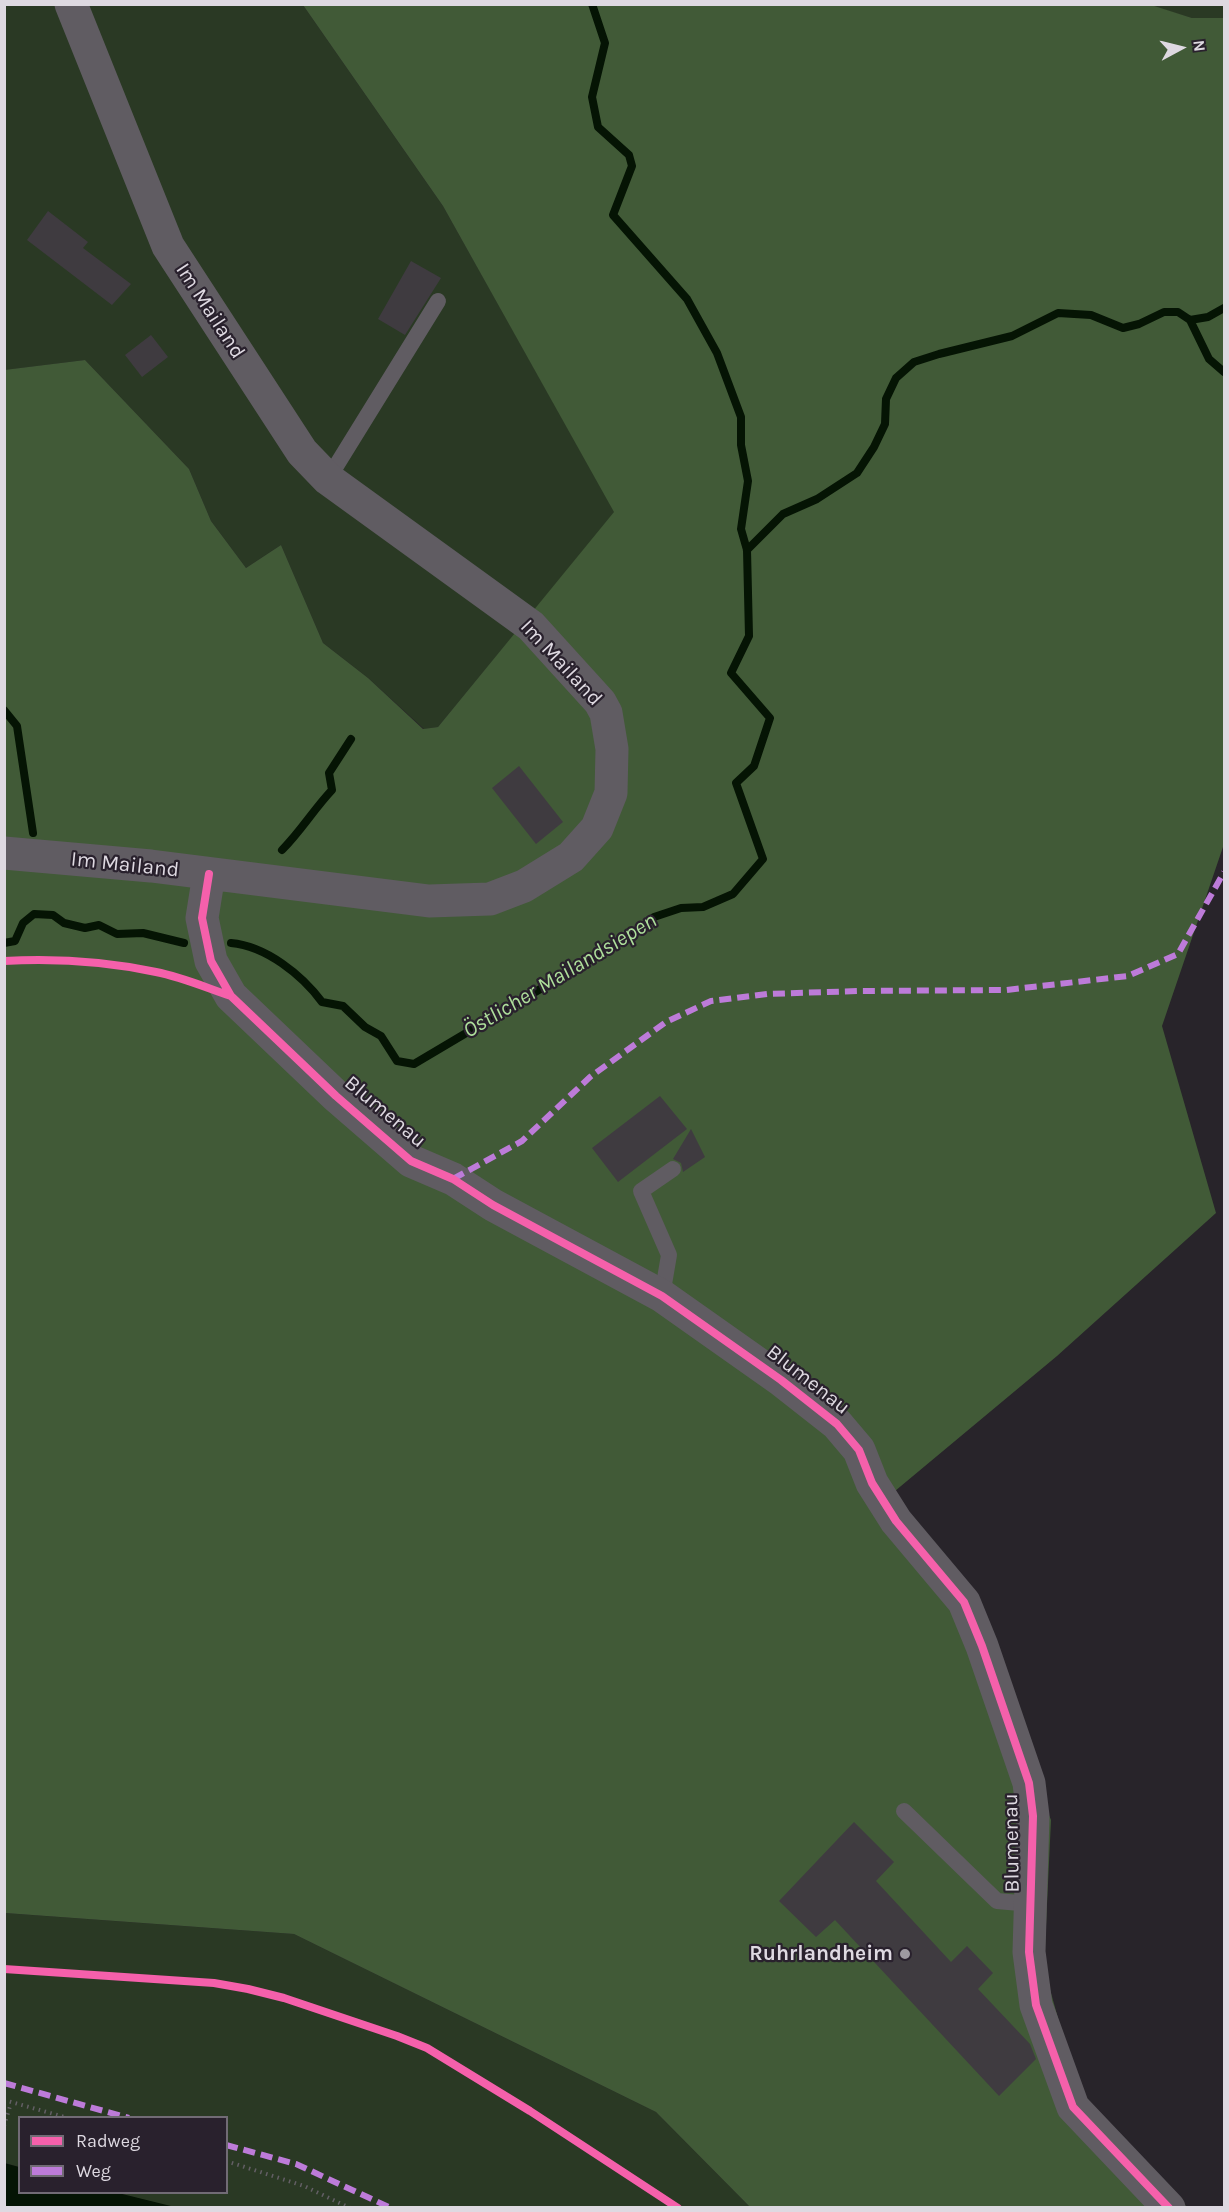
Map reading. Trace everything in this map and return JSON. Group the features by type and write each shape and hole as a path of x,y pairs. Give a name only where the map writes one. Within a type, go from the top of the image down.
{"street":[{"name":"Im Mailand","path":"4,854 152,866 429,901 490,899 524,886 571,857 597,828 611,793 612,749 606,713 600,702 531,626 328,479 302,452 168,246 71,4"},
{"name":"Blumenau","path":"209,874 202,918 211,961 231,996 336,1096 411,1161 453,1179 493,1205 662,1296 781,1380 837,1424 859,1450 872,1483 896,1521 964,1602 982,1646 1029,1783 1033,1816 1029,1952 1036,2005 1073,2107 1170,2208"}],"lane":[{"path":"328,479 438,301"},
{"path":"662,1296 669,1255 641,1191 673,1169"},
{"path":"904,1811 997,1902 1031,1904"}],"path":[{"path":"4,2100 60,2116"},
{"path":"4,2126 11,2103"},
{"path":"228,2162 304,2186 350,2208"}],"green space":[{"path":"1148,4 1192,18 1224,18 1224,844 1162,1026 1216,1213 1057,1356 895,1491 964,1602 1051,1820 1044,1968 1080,2097 1187,2207 750,2207 656,2112 294,1934 5,1913 4,370 85,360 189,469 211,521 246,568 281,545 323,643 368,678 423,729 438,727 614,512 443,206 303,5"},
{"path":"4,5 303,5 443,206 615,512 438,727 424,729 368,678 323,643 281,545 246,568 211,521 189,469 85,360 5,370"},
{"path":"1148,5 1224,5 1224,18 1192,18"},
{"path":"4,1913 294,1934 656,2112 750,2207 175,2208 122,2194 228,2194 228,2116 18,2116 18,2167 5,2163"}],"shaded area":[{"path":"4,2163 18,2167 18,2194 122,2194 175,2207 5,2207"}],"building":[{"path":"48,211 88,242 83,248 131,284 112,305 27,240"},
{"path":"411,261 441,278 405,335 378,319"},
{"path":"151,335 168,357 142,377 125,355"},
{"path":"519,766 563,822 536,844 492,788"},
{"path":"660,1096 687,1129 618,1182 592,1148"},
{"path":"691,1129 705,1157 683,1172 681,1163 673,1159"},
{"name":"Ruhrlandheim","path":"854,1822 894,1862 876,1881 951,1962 967,1946 993,1973 978,1989 1030,2044 1036,2059 999,2096 835,1920 816,1937 779,1901"}],"waterway":[{"name":"Östlicher Mailandsiepen","path":"231,943 257,950 282,963 294,972 322,1002 343,1006 365,1027 381,1036 397,1061 414,1064 633,934 654,917 681,908 703,907 733,894 763,859 736,783 754,766 770,718 731,673 749,636 747,550 741,529 748,481 741,445 741,417 717,353 687,299 613,215 632,166 629,155 598,127 592,97 605,43 592,4"},
{"path":"1190,320 1208,317 1224,308"},
{"path":"747,550 783,514 817,499 857,473 874,447 885,424 886,399 896,378 914,362 1012,336 1058,313 1091,315 1123,328 1139,324 1164,312 1178,312 1190,320 1209,359 1224,372"},
{"path":"4,710 17,726 33,833"},
{"path":"282,850 332,790 329,773 351,739"},
{"name":"Östlicher Mailandsiepen","path":"4,943 15,941 23,923 34,914 53,915 64,923 85,928 99,925 117,934 143,933 184,943"}],"marked path":[{"path":"453,1179 522,1141 590,1077 666,1022 711,1001 767,994 1006,990 1128,976 1178,954 1224,872"},
{"path":"4,2083 122,2116"},
{"path":"228,2146 296,2164 391,2208"}],"cycle path":[{"path":"209,874 202,918 211,961 231,996 336,1096 411,1161 453,1179 493,1205 662,1296 781,1380 837,1424 859,1450 872,1483 896,1521 964,1602 982,1646 1029,1783 1033,1816 1029,1952 1036,2005 1073,2107 1169,2208"},
{"path":"4,961 62,960 118,965 175,977 231,996"},
{"path":"4,1969 214,1983 284,1998 397,2036 427,2048 530,2111 678,2208"}],"place":[{"name":"Ruhrlandheim","path":"905,1954"}]}
